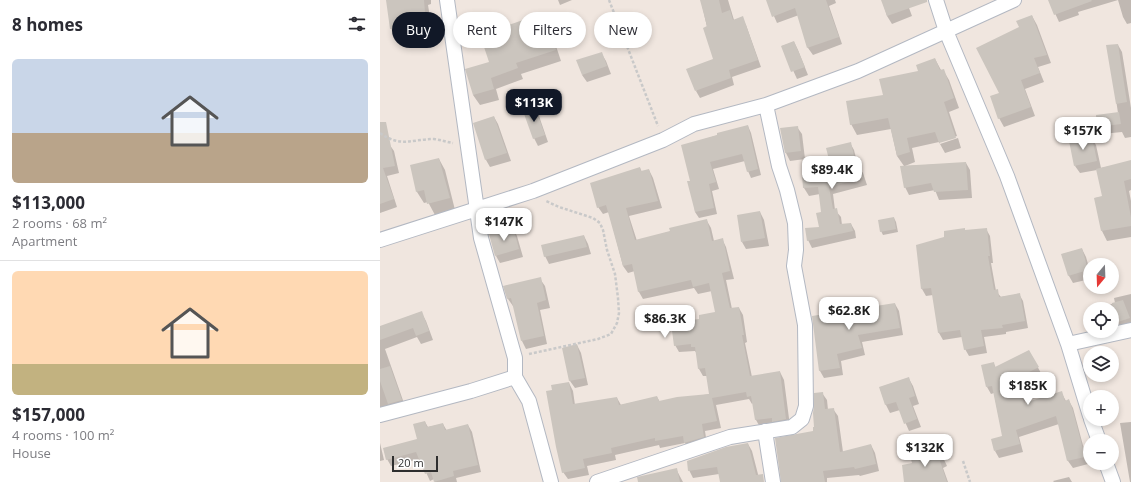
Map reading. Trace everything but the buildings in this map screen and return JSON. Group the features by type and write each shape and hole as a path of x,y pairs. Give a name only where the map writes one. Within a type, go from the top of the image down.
{"street":[{"path":"447,0 481,238 515,358 515,377 529,401 550,482"},
{"path":"936,0 946,31 1007,176 1068,344 1083,393"},
{"path":"380,240 533,191 663,140 694,124 766,105 858,71 1014,0"},
{"path":"596,482 730,437 792,427 802,419 806,406 805,325 794,266 796,250 795,223 787,190 779,166 766,105"},
{"path":"1068,344 1131,330"},
{"path":"380,415 471,391 515,377"},
{"path":"765,431 773,482"},
{"path":"1109,470 1113,482"}],"path":[{"path":"609,0 663,140"},
{"path":"380,133 397,142 414,142 435,139 467,145"},
{"path":"515,358 541,350 598,339 611,334 617,323 619,313 615,274 600,223 593,218 559,207 545,200 533,191"},
{"path":"963,461 970,482"}]}
